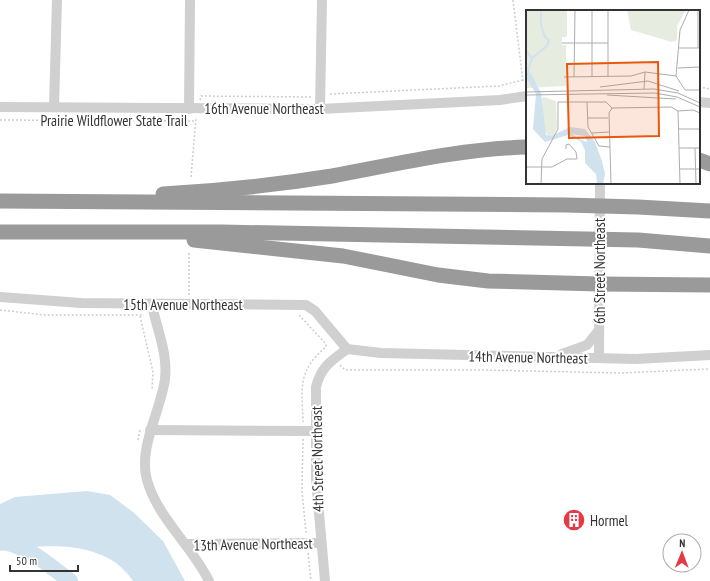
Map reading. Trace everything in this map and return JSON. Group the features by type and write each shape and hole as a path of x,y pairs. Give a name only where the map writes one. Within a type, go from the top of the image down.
{"highway":[{"path":"24,201 200,192 266,186 334,175 432,156 480,150 526,148"},
{"path":"700,160 710,164"},
{"path":"0,201 638,206 710,211"},
{"path":"86,231 320,253 438,275 488,281 710,285"},
{"path":"0,232 230,232 638,240 710,246"}],"street":[{"path":"54,107 57,0"},
{"path":"189,109 190,0"},
{"path":"320,109 322,0"},
{"name":"16th Avenue Northeast","path":"0,107 320,109 500,100 526,96"},
{"path":"700,102 710,104"},
{"name":"6th Street Northeast","path":"599,358 600,184"},
{"name":"15th Avenue Northeast","path":"0,297 52,302 152,305 306,306 315,311 347,349"},
{"path":"152,305 166,360 164,380 150,430 146,478 151,495 209,581"},
{"path":"545,357 578,350 592,340 599,330"},
{"name":"14th Avenue Northeast","path":"347,349 381,354 636,359 710,355"},
{"name":"4th Street Northeast","path":"325,581 320,543 315,431 316,387 319,374 330,361 347,349"},
{"path":"150,430 315,431"},
{"name":"13th Avenue Northeast","path":"185,544 320,543"}],"path":[{"path":"513,0 523,81"},
{"path":"307,97 335,93 499,86 523,81 526,79"},
{"path":"700,87 710,88"},
{"name":"Prairie Wildflower State Trail","path":"0,120 195,121 192,177"},
{"path":"189,253 189,305"},
{"path":"0,310 45,315 140,316"},
{"path":"292,315 300,315 326,344 326,347 307,367 302,381 302,491 311,581"},
{"path":"343,368 345,370 485,370 620,373 710,369"}],"water":[{"path":"87,491 110,495 133,512 163,541 185,581 133,581 121,567 107,558 90,551 72,548 54,546 0,551 0,504 15,497"}],"waterway":[{"path":"0,541 10,543 29,551 70,581"}],"place":[{"name":"Hormel","path":"574,520"}]}
